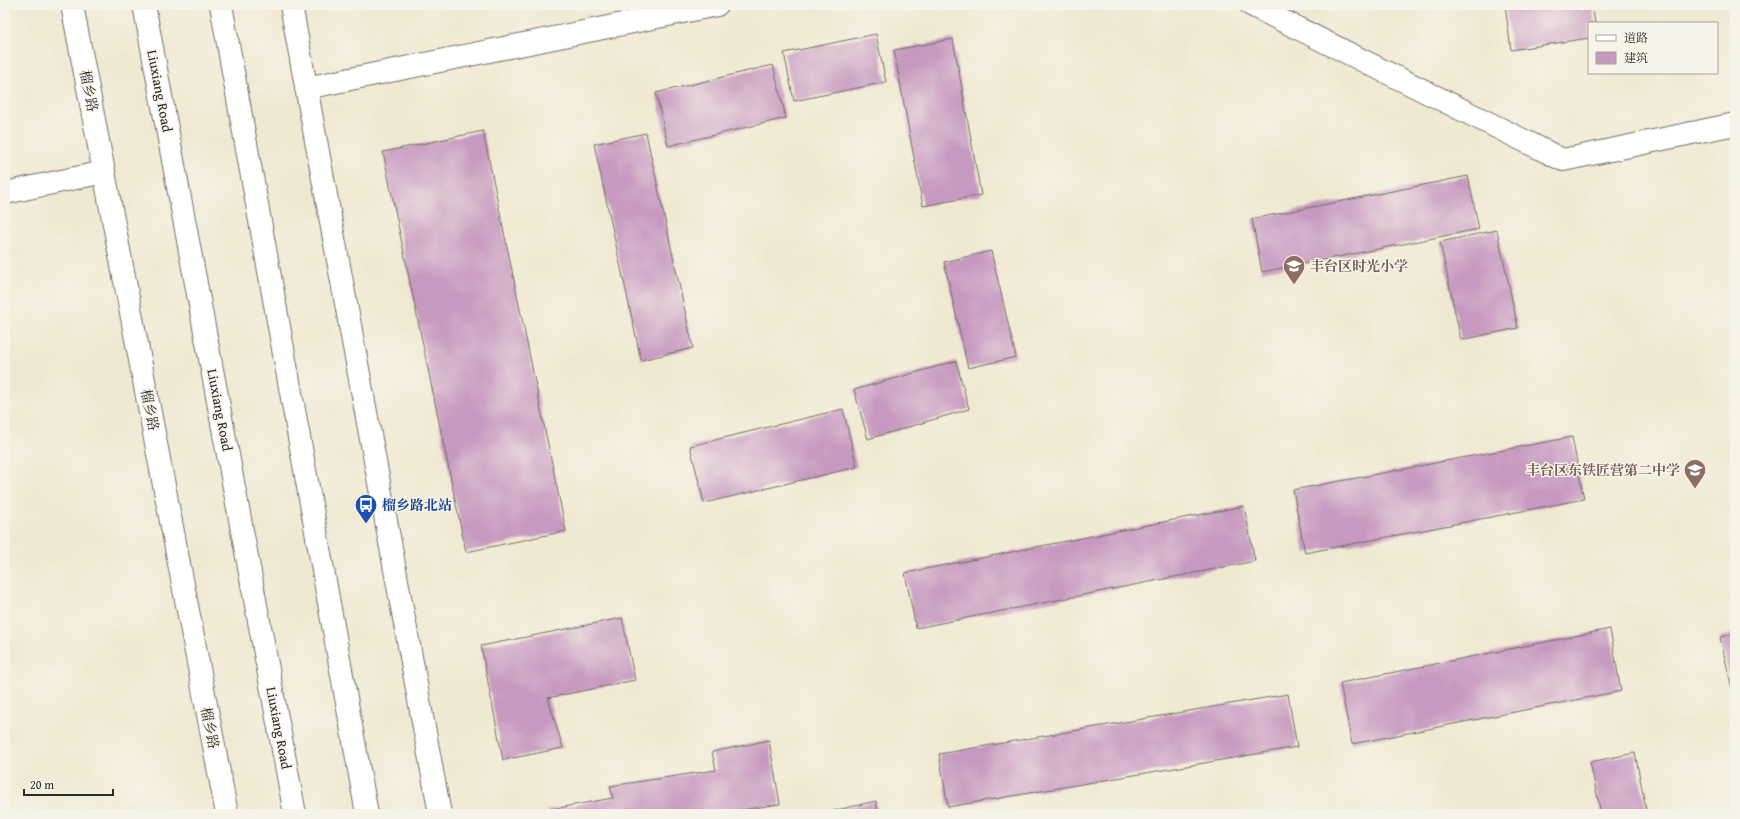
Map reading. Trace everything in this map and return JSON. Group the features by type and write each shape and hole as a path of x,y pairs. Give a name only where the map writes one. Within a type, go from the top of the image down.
{"street":[{"name":"榴乡路","path":"72,5 227,814"},
{"name":"Liuxiang Road","path":"144,5 295,814"},
{"path":"221,5 367,814"},
{"path":"291,5 440,814"},
{"path":"306,88 717,5"},
{"path":"1251,5 1563,160 1735,124"},
{"path":"5,193 104,172"}],"building":[{"path":"1505,5 1592,5 1595,22 1588,22 1588,38 1511,50"},
{"path":"876,34 886,82 794,101 784,53"},
{"path":"953,39 981,195 923,206 894,50"},
{"path":"773,65 786,118 668,146 656,93"},
{"path":"483,131 566,531 466,552 383,152"},
{"path":"646,133 693,348 641,360 594,144"},
{"path":"1468,176 1479,229 1262,272 1252,219"},
{"path":"1497,230 1518,328 1461,340 1440,242"},
{"path":"991,251 1016,357 968,368 944,262"},
{"path":"956,361 969,409 868,439 854,390"},
{"path":"843,409 857,467 704,503 690,446"},
{"path":"1572,437 1584,499 1305,553 1293,490"},
{"path":"1244,506 1255,561 916,628 905,573"},
{"path":"622,618 635,680 548,698 563,748 503,760 481,646"},
{"path":"1610,629 1621,691 1352,744 1340,683"},
{"path":"1735,634 1735,697 1734,697 1720,637"},
{"path":"1288,694 1297,747 948,807 939,754"},
{"path":"769,740 780,804 716,814 548,814 547,810 613,798 610,786 716,770 712,752"},
{"path":"1635,753 1647,814 1601,814 1590,762"},
{"path":"876,801 878,814 824,813"}],"place":[{"name":"丰台区时光小学","path":"1294,286"},
{"name":"丰台区东铁匠营第二中学","path":"1695,490"},
{"name":"榴乡路北站","path":"366,524"}]}
